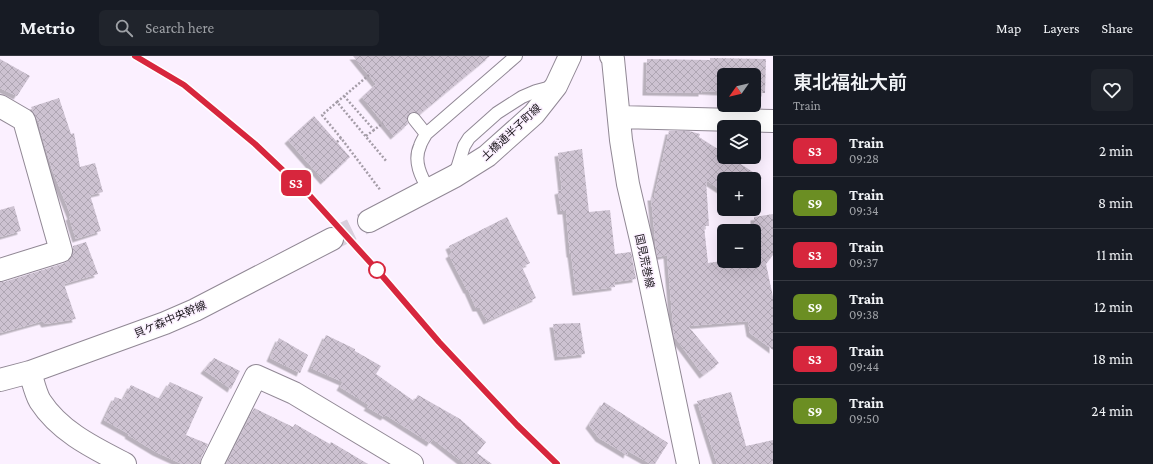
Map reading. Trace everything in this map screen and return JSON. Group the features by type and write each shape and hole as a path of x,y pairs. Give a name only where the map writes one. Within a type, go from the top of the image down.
{"street":[{"name":"土橋通半子町線","path":"369,221 455,176 487,156 534,114 556,86 570,56"},
{"name":"国見荒巻線","path":"611,56 613,59 628,184 688,464"},
{"path":"0,106 24,120 61,251 0,270"},
{"path":"619,117 773,121"},
{"name":"貝ケ森中央幹線","path":"0,380 30,372 165,323 195,310 332,239"},
{"path":"30,372 40,400 59,424 84,443 125,464"},
{"path":"212,464 256,376 294,393 412,464"}],"lane":[{"path":"429,190 421,176 417,160 419,147 426,134 516,56"},
{"path":"414,119 426,134"}],"path":[{"path":"369,75 322,115 368,173 384,196"},
{"path":"344,96 374,130"},
{"path":"337,102 387,162"},
{"path":"366,136 383,122"},
{"path":"337,142 341,138"}],"building":[{"path":"353,56 490,56 420,114 417,112 409,113 407,120 408,124 394,136 362,97 376,84"},
{"path":"710,58 766,59 765,93 761,93 761,68 717,68 717,92 702,91 702,93 646,92 647,59 710,60"},
{"path":"0,59 30,76 17,96 0,88"},
{"path":"59,98 71,134 74,133 80,167 95,163 103,192 90,195 101,231 76,239 69,217 71,216 52,169 39,126 40,125 31,107"},
{"path":"314,116 350,157 324,181 288,140"},
{"path":"669,131 689,131 700,134 699,137 717,149 717,164 741,164 753,172 717,172 717,187 706,180 709,226 704,226 708,263 717,262 717,268 761,268 761,224 754,224 754,217 773,214 773,255 766,264 773,297 773,350 750,333 748,321 688,326 719,363 703,375 674,336 667,255 657,257 651,197 654,197"},
{"path":"582,149 589,212 610,210 615,254 631,252 636,279 614,282 615,287 576,292 570,254 566,211 561,211 558,191 562,190 558,153"},
{"path":"14,206 21,231 0,237 0,210"},
{"path":"507,217 530,263 522,267 536,298 487,321 480,308 476,308 449,255 452,253 449,246"},
{"path":"86,242 98,274 64,284 76,319 45,324 43,321 0,333 0,282 65,263 73,254 73,246"},
{"path":"580,323 585,354 558,357 553,324"},
{"path":"326,335 355,349 355,351 381,366 376,374 414,401 418,395 460,419 486,442 477,453 492,464 465,464 433,439 430,443 386,415 384,417 367,407 369,405 340,387 343,382 311,368"},
{"path":"279,338 308,355 300,373 270,358"},
{"path":"214,358 240,371 231,389 204,370"},
{"path":"170,382 203,397 186,435 208,444 201,458 200,464 182,464 156,452 104,420 115,397 123,400 131,385 160,399"},
{"path":"731,392 746,446 773,440 773,464 717,464 697,401"},
{"path":"604,402 668,443 655,464 651,464 628,451 627,455 599,438 589,425"},
{"path":"254,408 293,427 295,424 330,444 331,442 368,464 226,464"}],"tunnel":[{"path":"332,239 369,221"}],"railway":[{"path":"135,56 184,85 255,144 310,196 378,271 439,342 517,425 557,464"}],"train":[{"name":"S3","path":"135,56 184,85 255,144 310,196 378,271 439,342 517,425 557,464"}]}
